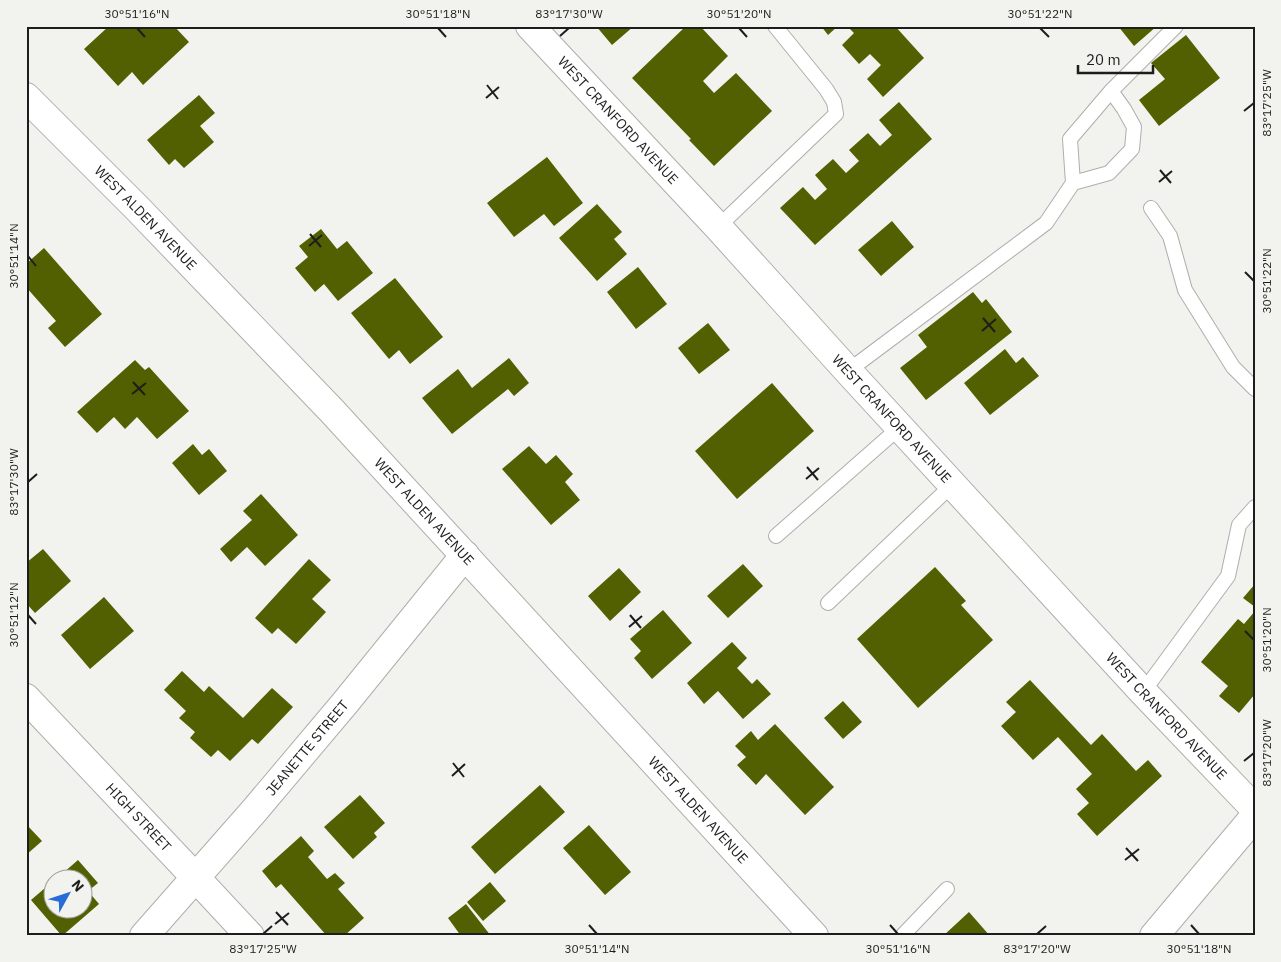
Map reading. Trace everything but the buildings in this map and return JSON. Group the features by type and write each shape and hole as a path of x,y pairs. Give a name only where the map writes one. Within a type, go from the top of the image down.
{"street":[{"name":"WEST CRANFORD AVENUE","path":"530,26 718,227 1142,692 1255,809"},
{"name":"WEST ALDEN AVENUE","path":"26,97 137,208 319,397 814,936"},
{"name":"JEANETTE STREET","path":"144,936 254,811 345,703 465,555"},
{"name":"HIGH STREET","path":"26,698 250,936"},
{"path":"1154,936 1255,816"}],"lane":[{"path":"718,227 836,114 834,102 826,89 775,26"},
{"path":"848,371 1046,223 1073,183 1070,139 1111,90 1176,26"},
{"path":"1073,183 1109,173 1132,149 1134,127 1111,90"},
{"path":"1151,208 1170,236 1185,290 1234,367 1255,389"},
{"path":"776,536 900,427"},
{"path":"828,603 952,485"},
{"path":"1142,692 1228,576 1239,525 1255,507"},
{"path":"902,936 947,889"}]}
